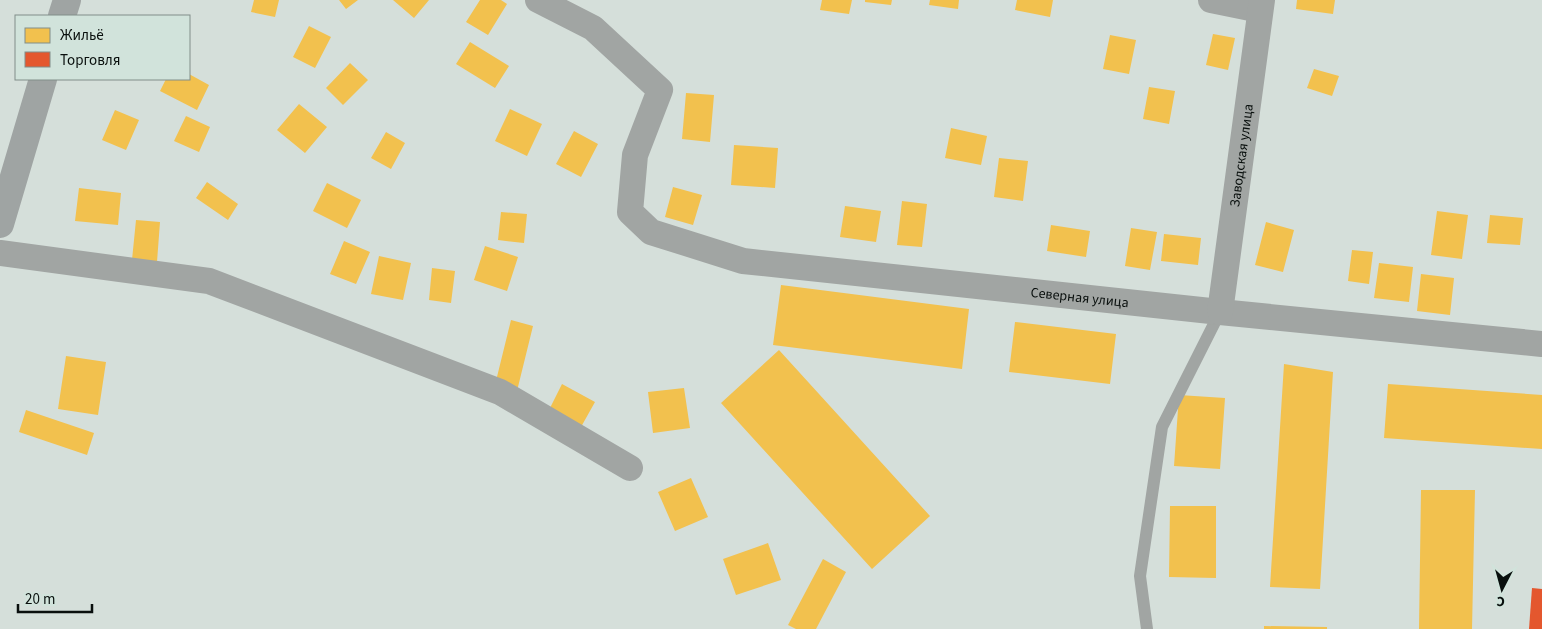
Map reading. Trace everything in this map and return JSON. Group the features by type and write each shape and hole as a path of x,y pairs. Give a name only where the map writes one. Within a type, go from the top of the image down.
{"street":[{"path":"62,15 67,0"},
{"name":"Северная улица","path":"538,0 593,28 660,90 635,155 630,212 651,232 743,262 1542,344"},
{"path":"1211,0 1261,5"},
{"name":"Заводская улица","path":"1220,312 1261,5"},
{"path":"0,224 43,80"},
{"path":"0,253 209,281 500,392 630,468"}],"lane":[{"path":"1147,629 1140,576 1162,427 1220,312"}],"building: Жильё":[{"path":"254,0 279,0 275,17 251,12"},
{"path":"339,0 358,0 346,9"},
{"path":"393,0 429,0 414,18"},
{"path":"480,0 501,0 507,4 488,35 466,22"},
{"path":"822,0 852,0 849,14 820,10"},
{"path":"865,0 892,0 891,5 865,2"},
{"path":"930,0 959,0 958,9 929,5"},
{"path":"1017,0 1053,0 1050,17 1015,10"},
{"path":"1297,0 1335,0 1333,14 1296,9"},
{"path":"309,26 331,37 315,68 293,57"},
{"path":"1213,34 1235,38 1228,70 1206,65"},
{"path":"1110,35 1136,40 1129,74 1103,69"},
{"path":"470,42 509,66 495,88 456,64"},
{"path":"350,63 368,80 343,105 326,88"},
{"path":"1314,69 1339,76 1332,96 1307,88"},
{"path":"190,75 209,85 197,110 160,91 166,80 190,80"},
{"path":"1149,87 1175,91 1169,124 1143,119"},
{"path":"686,93 714,95 710,142 682,139"},
{"path":"299,104 327,127 305,153 277,130"},
{"path":"510,109 542,124 527,156 495,141"},
{"path":"115,110 139,120 126,150 102,140"},
{"path":"186,116 210,127 199,152 174,141"},
{"path":"951,128 987,136 981,165 945,158"},
{"path":"574,131 598,144 581,177 556,164"},
{"path":"386,132 405,143 391,169 371,158"},
{"path":"734,145 778,148 775,188 731,185"},
{"path":"999,158 1028,161 1023,201 994,197"},
{"path":"207,182 238,204 228,220 196,198"},
{"path":"327,183 361,200 347,228 313,211"},
{"path":"673,187 702,195 693,225 665,217"},
{"path":"79,188 121,193 118,225 75,221"},
{"path":"902,201 927,204 922,247 897,245"},
{"path":"845,206 881,211 876,242 840,237"},
{"path":"1437,211 1468,215 1462,259 1431,255"},
{"path":"501,212 527,214 524,243 498,240"},
{"path":"1490,215 1523,218 1520,245 1487,243"},
{"path":"136,220 160,222 157,262 132,260"},
{"path":"1266,222 1294,230 1283,272 1255,265"},
{"path":"1051,225 1090,231 1086,257 1047,251"},
{"path":"1131,228 1157,232 1150,270 1125,266"},
{"path":"1164,234 1201,238 1198,265 1161,261"},
{"path":"344,241 370,252 356,284 330,274"},
{"path":"485,246 518,257 507,291 474,280"},
{"path":"1352,250 1373,252 1369,284 1348,281"},
{"path":"379,256 411,263 403,300 371,294"},
{"path":"1379,263 1413,267 1409,302 1374,298"},
{"path":"432,268 455,271 451,303 429,300"},
{"path":"1421,274 1454,278 1450,315 1417,311"},
{"path":"781,285 969,309 962,369 773,345"},
{"path":"511,320 533,326 517,391 495,385"},
{"path":"1015,322 1116,334 1110,384 1009,372"},
{"path":"779,350 930,516 872,569 721,403"},
{"path":"66,356 106,362 98,415 58,409"},
{"path":"1284,364 1333,372 1320,589 1270,587"},
{"path":"562,384 595,402 581,427 549,410"},
{"path":"1388,384 1542,395 1542,449 1384,438"},
{"path":"684,388 690,428 653,433 648,392"},
{"path":"1179,395 1225,398 1220,469 1174,466"},
{"path":"26,410 94,433 87,455 19,432"},
{"path":"691,478 708,517 675,531 658,492"},
{"path":"1421,490 1475,490 1472,629 1419,629"},
{"path":"1170,506 1216,506 1216,578 1169,577"},
{"path":"768,543 781,580 736,595 723,559"},
{"path":"823,559 846,572 816,629 796,629 788,625"},
{"path":"1264,626 1327,627 1327,629 1264,629"}],"building: Торговля":[{"path":"1532,588 1542,589 1542,629 1529,629"}]}
